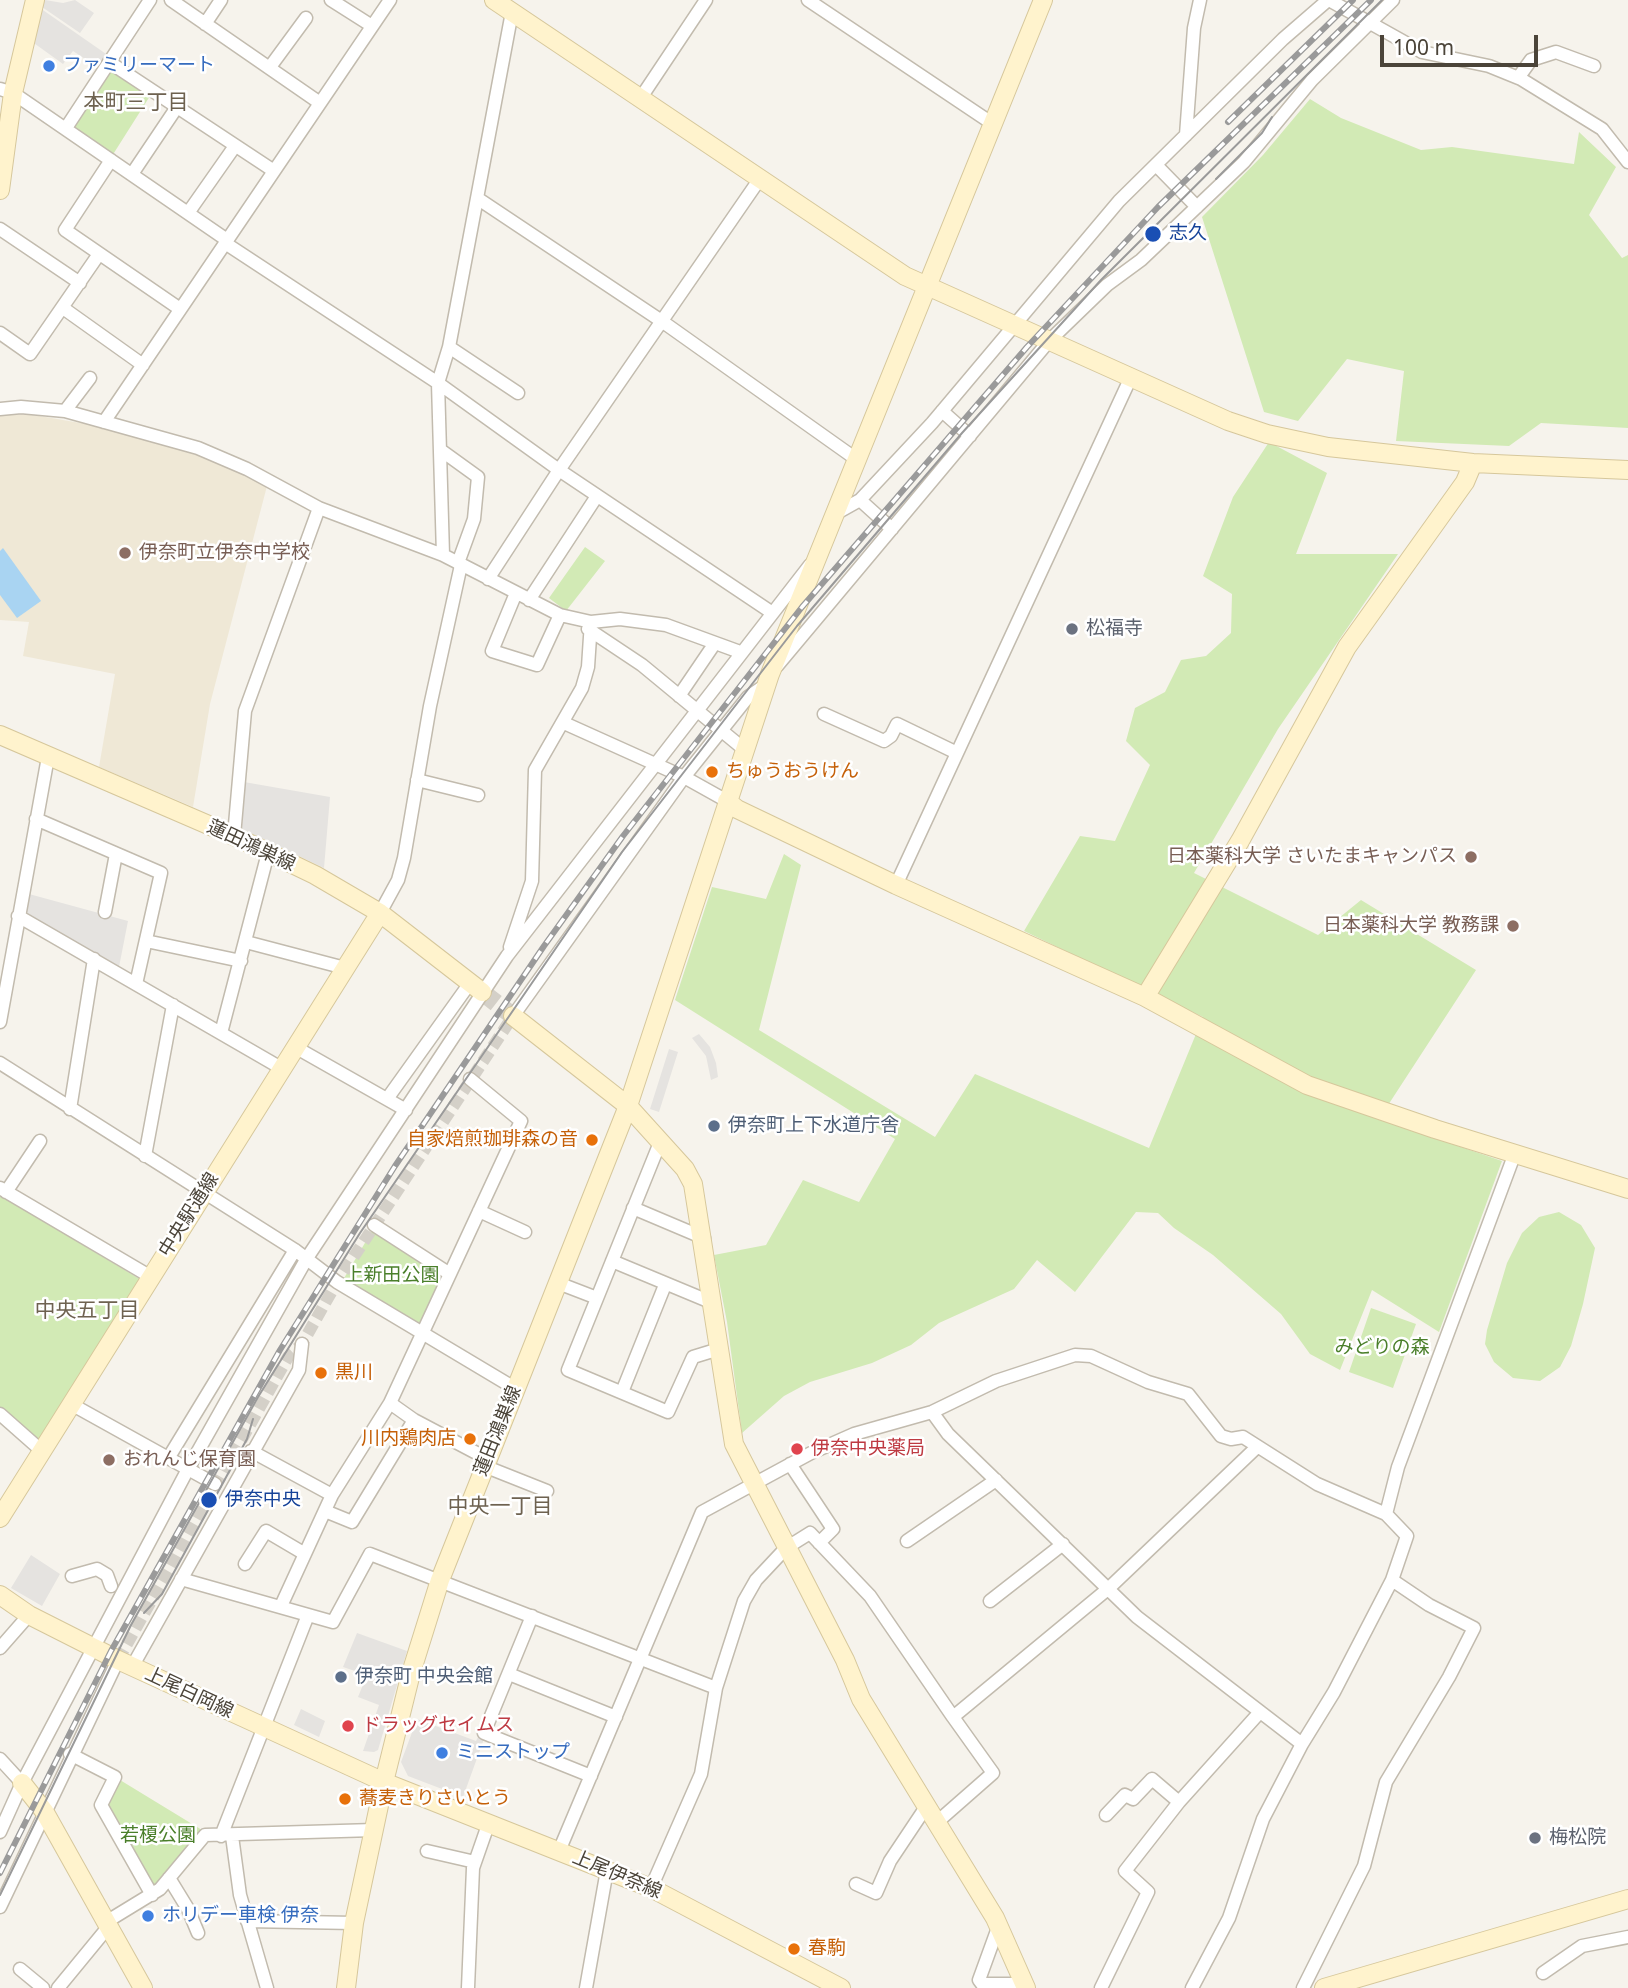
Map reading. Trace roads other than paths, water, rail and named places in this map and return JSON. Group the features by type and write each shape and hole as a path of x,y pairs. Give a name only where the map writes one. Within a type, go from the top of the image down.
{"street":[{"path":"0,190 7,91 35,0"},
{"path":"66,128 150,0"},
{"path":"172,0 320,103"},
{"path":"205,23 221,0"},
{"path":"331,0 372,26"},
{"path":"104,422 390,0"},
{"path":"494,0 759,180 926,287 1228,421 1297,442 1473,463 1628,470"},
{"path":"640,99 706,0"},
{"path":"808,0 993,124"},
{"name":"蓮田鴻巣線","path":"346,1988 354,1923 384,1782 411,1673 440,1580 628,1106 769,679 1044,0"},
{"path":"1186,135 1194,28 1200,0"},
{"path":"835,514 860,500 942,411 1119,201 1283,39 1329,0 1422,52 1489,66 1518,78 1602,129 1628,162"},
{"path":"999,1925 979,1980 982,1984 1024,1986 999,1925 861,1699 845,1660 734,1444 704,1238 693,1184 660,1140 628,1106 513,1016 684,777 748,697 769,679 1049,341 1244,162 1312,80 1393,0"},
{"path":"443,555 438,383 449,347 512,12"},
{"path":"270,67 306,18"},
{"path":"1518,78 1531,60 1556,52 1594,66"},
{"path":"108,62 274,171"},
{"path":"7,91 66,128 226,242 438,383 559,470 771,612"},
{"path":"132,174 177,107"},
{"path":"188,213 235,146"},
{"path":"111,160 65,230 180,309"},
{"path":"1156,164 1197,207"},
{"path":"488,579 559,470 759,180"},
{"path":"477,198 663,322 856,459"},
{"path":"0,229 80,283"},
{"path":"0,333 30,354 99,254"},
{"path":"63,308 143,365"},
{"path":"449,347 518,393"},
{"path":"896,885 1131,377"},
{"path":"65,411 90,378"},
{"path":"0,409 21,407 65,411 198,448 247,469 319,508 443,555 560,615 592,627 745,750"},
{"path":"942,411 970,436"},
{"path":"380,913 398,880 460,564 474,519 478,477 442,451"},
{"path":"1145,996 1240,841 1347,647 1465,482 1473,463"},
{"path":"529,600 597,496"},
{"path":"860,500 892,529"},
{"path":"234,836 244,711 319,508"},
{"path":"387,1099 476,987 507,956 820,551"},
{"path":"516,593 492,651 537,665 560,615"},
{"path":"592,627 620,618 666,625 740,652"},
{"path":"507,956 532,881 535,770 582,688 592,627"},
{"path":"679,696 715,643"},
{"path":"824,713 884,741 891,736 897,724 957,752"},
{"path":"564,723 684,777 737,809 896,885 1145,996 1307,1085 1435,1129 1628,1189"},
{"name":"蓮田鴻巣線","path":"0,735 268,853 380,913 476,987"},
{"path":"0,1022 48,757"},
{"path":"417,780 478,795"},
{"path":"36,819 161,873 136,984"},
{"path":"221,1032 268,853"},
{"path":"105,912 116,854"},
{"name":"中央駅通線","path":"0,1518 380,913"},
{"path":"18,916 281,1068"},
{"path":"146,941 241,961"},
{"path":"246,942 345,968"},
{"path":"70,1109 94,959"},
{"path":"0,1832 22,1783 188,1469 307,1258 406,1110 476,987"},
{"path":"145,1156 173,1005"},
{"path":"295,1047 406,1110"},
{"path":"0,1063 295,1250 337,1282 516,1388"},
{"path":"281,1606 332,1495 390,1403 521,1121 470,1079"},
{"path":"660,1140 568,1370 668,1412 693,1357 719,1349"},
{"path":"40,1141 3,1190 151,1277"},
{"path":"1386,1514 1398,1467 1515,1153"},
{"path":"633,1208 704,1238"},
{"path":"479,1211 525,1232"},
{"path":"374,1225 450,1274"},
{"path":"169,1457 295,1250"},
{"path":"612,1261 713,1303"},
{"path":"558,1283 597,1298"},
{"path":"622,1392 665,1285"},
{"path":"0,1907 71,1754 125,1664 181,1579 299,1370 302,1343"},
{"path":"559,1851 702,1512 790,1464 853,1434 932,1412 996,1381 1075,1355 1091,1356 1148,1382 1188,1394 1221,1436 1231,1439 1243,1437 1317,1484 1386,1514 1407,1536 1392,1580 1334,1692 1302,1744 1263,1819 1224,1930 1192,1988"},
{"path":"390,1403 485,1462 547,1491"},
{"path":"71,1404 215,1484"},
{"path":"932,1412 948,1434 1137,1617 1302,1744"},
{"path":"0,1414 43,1451"},
{"path":"325,1511 352,1522 414,1420"},
{"path":"953,1717 1109,1588 1257,1447"},
{"path":"251,1451 332,1495"},
{"path":"790,1464 833,1529 820,1543"},
{"path":"906,1541 996,1480"},
{"path":"245,1564 266,1531 305,1554"},
{"path":"651,1888 701,1774 716,1688 744,1601 756,1580 786,1548 810,1533 870,1596 993,1773 936,1823"},
{"path":"990,1601 1063,1544"},
{"path":"181,1579 333,1622 370,1554 716,1688"},
{"path":"72,1576 97,1569 107,1576 111,1586"},
{"path":"1303,1988 1364,1866 1386,1782 1449,1677 1474,1628 1429,1605 1392,1580"},
{"name":"上尾白岡線","path":"0,1595 29,1615 125,1664 384,1782"},
{"path":"0,1648 29,1615"},
{"path":"267,1988 247,1921 227,1836 264,1727 308,1615"},
{"path":"532,1616 484,1733 591,1776"},
{"path":"509,1674 616,1717"},
{"path":"1106,1987 1148,1892 1125,1871 1179,1802 1260,1712"},
{"path":"71,1754 115,1777 101,1805 152,1895"},
{"path":"3,1762 44,1811 143,1988"},
{"path":"0,1778 3,1762"},
{"path":"1106,1815 1125,1796 1133,1799 1152,1779 1179,1802"},
{"name":"上尾伊奈線","path":"384,1782 651,1888 841,1988"},
{"path":"856,1884 876,1893 890,1861 926,1807"},
{"path":"482,1988 468,1986 475,1862 488,1825"},
{"path":"58,1988 107,1924 152,1895 205,1835 374,1830"},
{"path":"427,1851 475,1862"},
{"path":"586,1988 607,1870"},
{"path":"169,1878 188,1909 198,1933"},
{"path":"1324,1988 1372,1981 1628,1899"},
{"path":"247,1921 354,1923"},
{"path":"1543,1973 1582,1946 1628,1937"},
{"path":"19,1969 43,1988"}],"water":[{"path":"3,548 41,601 17,618 0,595 0,551"}],"tunnel":[{"path":"482,992 513,1016"},
{"path":"118,1660 288,1357 302,1344 337,1282 513,1016"}],"tram line":[{"path":"0,1895 131,1625 258,1397 360,1233 622,852 797,626 962,433 1101,280 1382,0"},
{"path":"1216,179 1262,133 1272,117"},
{"path":"144,1613 162,1594 247,1439 253,1419"}],"railway":[{"path":"1228,122 1353,0"},
{"path":"0,1873 111,1651 280,1350 395,1166 544,946 623,836 802,607 1027,347 1158,207 1371,0"}],"place":[{"name":"ファミリーマート","path":"49,66"},
{"name":"志久","path":"1153,234"},
{"name":"伊奈町立伊奈中学校","path":"125,553"},
{"name":"松福寺","path":"1072,629"},
{"name":"ちゅうおうけん","path":"712,772"},
{"name":"日本薬科大学 さいたまキャンパス","path":"1471,857"},
{"name":"日本薬科大学 教務課","path":"1513,926"},
{"name":"伊奈町上下水道庁舎","path":"714,1126"},
{"name":"自家焙煎珈琲森の音","path":"592,1140"},
{"name":"黒川","path":"321,1373"},
{"name":"川内鶏肉店","path":"470,1439"},
{"name":"伊奈中央薬局","path":"797,1449"},
{"name":"おれんじ保育園","path":"109,1460"},
{"name":"伊奈中央","path":"209,1500"},
{"name":"伊奈町 中央会館","path":"341,1677"},
{"name":"ドラッグセイムス","path":"348,1726"},
{"name":"ミニストップ","path":"442,1753"},
{"name":"蕎麦きりさいとう","path":"345,1799"},
{"name":"梅松院","path":"1535,1838"},
{"name":"ホリデー車検 伊奈","path":"148,1916"},
{"name":"春駒","path":"794,1949"}],"district":[{"name":"本町三丁目","path":"136,103"},
{"name":"中央五丁目","path":"87,1311"},
{"name":"中央一丁目","path":"500,1507"}],"park label":[{"name":"上新田公園","path":"392,1276"},
{"name":"みどりの森","path":"1382,1348"},
{"name":"若榎公園","path":"158,1836"}]}
